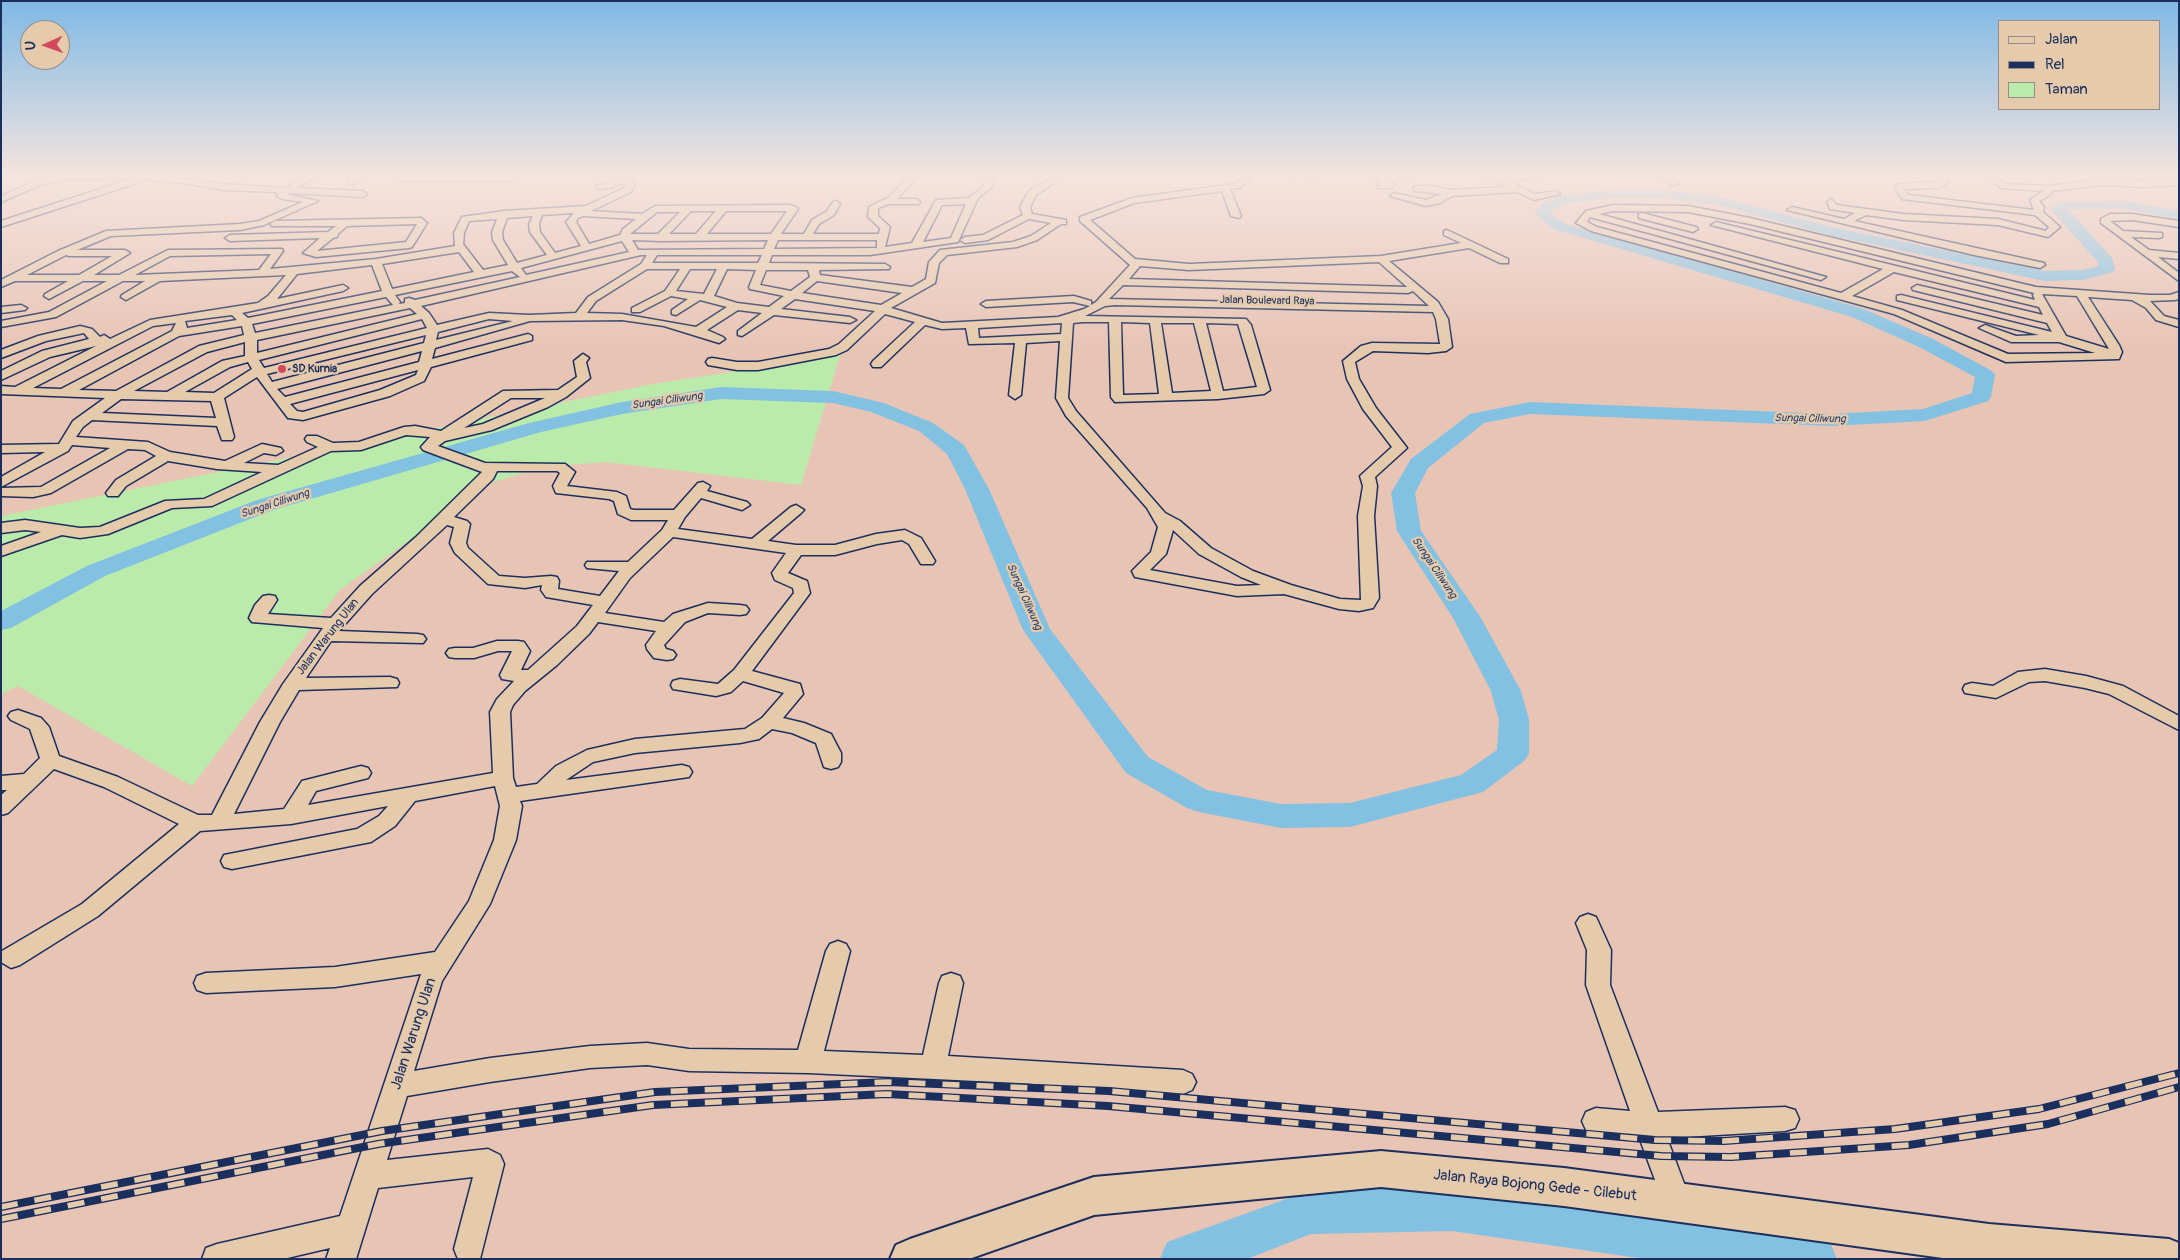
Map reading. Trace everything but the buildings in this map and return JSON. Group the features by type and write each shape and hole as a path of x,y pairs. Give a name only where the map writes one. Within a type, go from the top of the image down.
{"main road":[{"name":"Jalan Raya Bojong Gede - Cilebut","path":"910,1259 1094,1196 1381,1169 1564,1188 1989,1244 2169,1259"}],"street":[{"path":"1,284 62,253 109,234"},
{"path":"145,244 165,234"},
{"path":"215,236 219,234"},
{"path":"333,234 315,247 361,249 409,246 416,234"},
{"path":"162,236 215,236 223,238 350,234"},
{"path":"459,234 458,244 481,274"},
{"path":"498,234 497,236 514,267 527,276"},
{"path":"536,234 553,257"},
{"path":"577,234 587,248"},
{"path":"176,333 246,322 344,302 434,279 481,274 514,267 587,248 625,234 660,238 698,238 739,234 807,237 881,245 985,238 993,234"},
{"path":"625,234 633,251"},
{"path":"660,238 664,234"},
{"path":"698,238 702,234"},
{"path":"776,234 774,237 773,250 754,287 886,307 954,327 1068,319 1245,325 1264,390 1218,395 1123,399 1117,397 1114,321"},
{"path":"881,245 883,234"},
{"path":"917,243 922,234"},
{"path":"952,240 955,234"},
{"path":"712,362 737,366 758,366 832,352 843,347 886,307 931,281 934,262 945,251 1014,245 1040,234"},
{"path":"1101,234 1134,262 1177,267 1381,259 1425,254 1444,248 1469,245"},
{"path":"1448,234 1504,261"},
{"path":"1614,234 1882,308 1921,321 2006,358 2099,358 2115,356"},
{"path":"1659,234 1783,266 1828,272"},
{"path":"1674,238 1683,234"},
{"path":"1711,247 1737,234"},
{"path":"1749,234 2043,305"},
{"path":"1801,234 2036,290 2171,298 2179,295"},
{"path":"1891,234 2040,265"},
{"path":"1923,241 1935,234"},
{"path":"2120,234 2158,234"},
{"path":"2120,234 2176,274"},
{"path":"93,239 127,239"},
{"path":"633,251 773,250 952,240"},
{"path":"1723,264 1776,240"},
{"path":"1431,243 1444,248"},
{"path":"12,278 159,278 294,271 423,259 462,248"},
{"path":"5,480 65,445 78,424 113,395 203,348 633,251 773,250"},
{"path":"1783,266 1813,250"},
{"path":"1,324 52,315 165,253 236,255 278,251 262,272"},
{"path":"49,296 126,252 62,253"},
{"path":"579,316 599,293 622,282 645,266 654,252"},
{"path":"126,297 202,253"},
{"path":"2146,253 2179,256"},
{"path":"1866,263 1884,254"},
{"path":"217,276 236,255"},
{"path":"202,276 236,255"},
{"path":"1160,516 1175,524 1205,551 1222,562 1285,589 1352,606 1364,606 1371,598 1366,516 1370,486 1367,476 1400,448 1370,409 1353,379 1349,361 1372,347 1428,350 1446,347 1442,319 1434,306 1381,259"},
{"path":"1800,285 1850,259"},
{"path":"376,262 388,292 397,305"},
{"path":"1068,319 1102,302 1118,282 1135,267 1134,262"},
{"path":"38,265 67,265"},
{"path":"85,265 104,265"},
{"path":"676,312 703,297 724,265"},
{"path":"645,266 766,266 814,272 915,291"},
{"path":"636,310 669,293 687,266"},
{"path":"1226,266 1225,284 1233,302"},
{"path":"337,267 343,288 344,302"},
{"path":"742,333 795,294 814,272 885,267"},
{"path":"1842,297 1891,269"},
{"path":"260,306 272,298 294,271"},
{"path":"1,284 60,278"},
{"path":"1882,308 1933,279"},
{"path":"1118,282 1408,290"},
{"path":"265,284 283,283"},
{"path":"1,376 46,354 101,344 122,337 150,323 234,311 343,288"},
{"path":"1918,288 2050,320"},
{"path":"2036,290 2050,320 2062,338"},
{"path":"669,293 703,297 736,306 850,320"},
{"path":"2080,294 2116,352 2115,356"},
{"path":"2134,296 2150,306 2160,318 2179,324"},
{"path":"1901,298 2062,338 2115,356"},
{"path":"986,304 1074,299 1087,303"},
{"path":"234,311 246,322 250,337 251,357 269,387 293,416 303,416 407,384 424,374 433,329 425,316 411,302"},
{"name":"Jalan Boulevard Raya","path":"1087,303 1233,302 1434,306"},
{"path":"1087,303 1066,315 1068,319 1062,398 1071,413 1160,516 1166,527 1158,554 1140,571 1141,574 1254,592 1285,589"},
{"path":"250,337 277,333 397,305"},
{"path":"698,331 736,306"},
{"path":"886,307 922,321 941,323"},
{"path":"1938,307 2015,340"},
{"path":"1,310 21,308"},
{"path":"150,323 160,312"},
{"path":"169,396 220,366 425,316"},
{"path":"1,390 60,394 217,397 260,371 330,356 489,316 529,318 622,317 664,323 698,331 719,339"},
{"path":"60,394 176,333 181,328 182,318"},
{"path":"269,387 523,323 529,318"},
{"path":"878,364 922,321"},
{"path":"1156,322 1166,397"},
{"path":"1199,322 1218,395"},
{"path":"976,324 973,342 1067,337"},
{"path":"1,354 42,338 76,330 88,331 101,344"},
{"path":"277,333 310,343 330,356"},
{"path":"281,402 528,338"},
{"path":"1965,341 2062,338"},
{"path":"1015,395 1021,340"},
{"path":"382,343 392,356"},
{"path":"17,391 101,344"},
{"path":"438,442 487,427 543,404 561,394 584,378 580,361 583,358"},
{"path":"438,442 508,394 561,394"},
{"path":"217,397 227,436"},
{"path":"89,416 224,422"},
{"path":"1,528 24,525 80,533 103,531 170,504 207,502 334,446 361,446 404,431 415,430 438,442 452,457 486,467 560,467 568,472 560,486 561,490 612,495 621,500 624,511 631,515 678,515"},
{"path":"312,439 326,443 325,449"},
{"path":"1,492 33,493 46,490 127,444"},
{"path":"1,448 127,444 154,447 157,452 166,456 227,466 282,469"},
{"path":"227,466 262,448 276,451"},
{"path":"113,493 121,483 166,456"},
{"name":"Jalan Warung Ulan","path":"219,823 270,722 292,684 331,630 366,590 415,547 490,473 490,470 486,467"},
{"name":"Jalan Warung Ulan","path":"341,1259 423,1000 441,961 479,904 495,868 509,820 511,806 506,787 500,712 510,695 570,643 594,616 631,567 669,532 678,515 701,490 742,504"},
{"path":"754,545 796,510"},
{"path":"443,519 462,524 458,543 461,550 494,580 525,583 551,581 549,590 552,592 605,602"},
{"path":"1,551 62,530"},
{"path":"669,532 796,550 836,550 876,539 905,535 916,541 927,561"},
{"path":"680,685 716,690 724,688 740,674 802,593 801,585 781,577 780,573 796,550"},
{"path":"593,565 631,567"},
{"path":"269,600 261,609 258,618 331,630 417,639"},
{"path":"667,655 660,654 655,645 668,628 679,618 708,608 740,610"},
{"path":"594,616 668,628"},
{"path":"455,653 474,653 497,646 518,646 521,651 509,675 530,676"},
{"path":"544,789 563,771 587,757 635,746 708,738 740,738 752,734 769,722 794,694 793,688 740,674"},
{"path":"1972,689 1996,692 2025,676 2045,675 2086,682 2116,690 2179,724"},
{"path":"292,684 390,683"},
{"path":"18,716 34,722 38,727 51,760 111,782 195,824 291,816 408,796 506,787 544,789 682,772"},
{"path":"769,722 796,727 824,739 832,753 830,762"},
{"path":"1,808 51,760"},
{"path":"291,816 309,786 361,773"},
{"path":"1,783 27,781"},
{"path":"232,861 363,836 387,821 408,796"},
{"path":"11,958 90,910 158,852 195,824"},
{"path":"1588,923 1599,950 1598,985 1604,1005 1677,1202"},
{"path":"808,1062 838,951"},
{"path":"206,983 335,977 441,961"},
{"path":"933,1068 951,983"},
{"path":"397,1086 490,1070 590,1057 647,1054 689,1060 808,1062 1183,1082"},
{"path":"1596,1121 1649,1125 1689,1125 1785,1119"},
{"path":"366,1176 488,1162 490,1164 469,1249"},
{"path":"217,1259 350,1230"}],"green space":[{"path":"840,355 801,485 605,462 544,467 490,483 340,590 192,786 18,686 1,694 1,516 653,384"}],"waterway":[{"name":"Sungai Ciliwung","path":"1,622 96,571 265,505 536,427 622,408 721,393 833,397 877,407 926,427 956,450 977,489 1037,630 1137,765 1199,800 1281,816 1350,815 1472,784 1513,754 1514,720 1506,691 1467,618 1409,531 1403,493 1419,464 1477,418 1530,408 1832,420 1925,415 1981,397 1985,375 1926,343 1858,313 1585,234"},
{"name":"Sungai Ciliwung","path":"1842,234 2045,276 2083,275 2107,269 2106,261 2080,234"},
{"path":"1184,1259 1311,1212 1452,1209 1813,1259"}],"railway":[{"path":"1,1207 382,1131 655,1092 888,1082 1109,1091 1655,1140 1724,1141 1895,1129 2039,1109 2179,1073"},
{"path":"1,1219 378,1144 653,1105 887,1094 1108,1106 1661,1156 1731,1157 1909,1145 2048,1124 2179,1087"}],"place":[{"name":"SD Kurnia","path":"282,369"}]}
